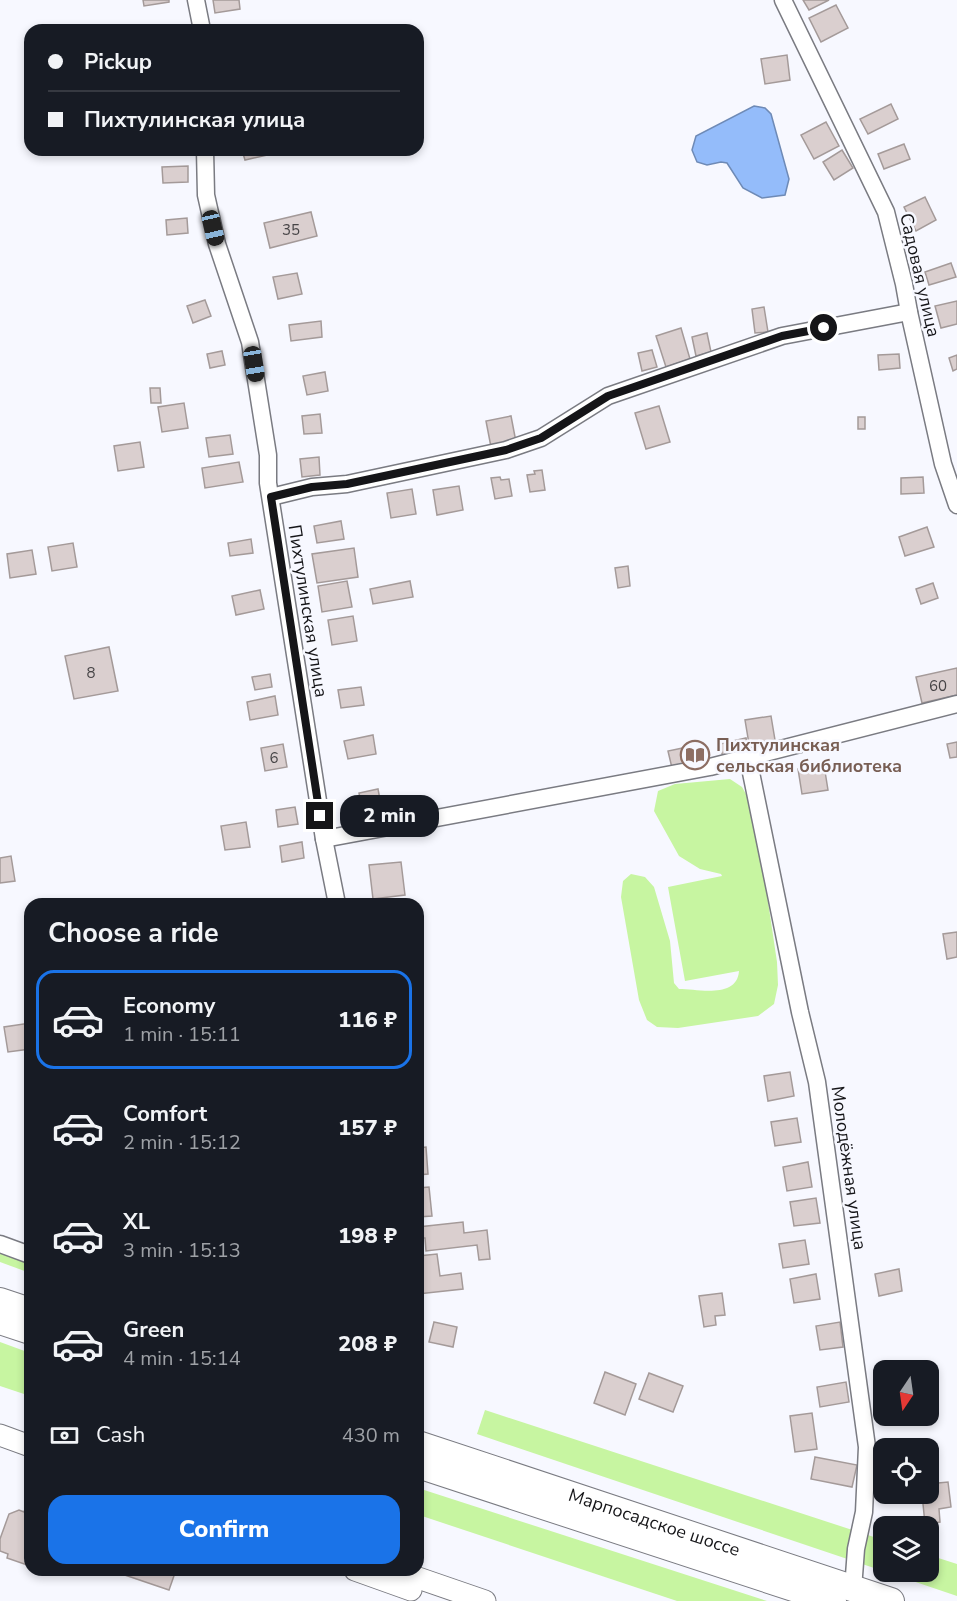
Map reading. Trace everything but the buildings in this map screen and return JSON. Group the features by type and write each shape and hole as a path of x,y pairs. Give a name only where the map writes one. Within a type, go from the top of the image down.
{"main road":[{"path":"0,1301 24,1309"},
{"path":"0,1321 24,1329"},
{"name":"Марпосадское шоссе","path":"424,1446 843,1595"},
{"name":"Марпосадское шоссе","path":"424,1467 843,1595 891,1601"}],"street":[{"path":"196,0 201,24"},
{"name":"Садовая улица","path":"783,0 886,212 943,464 957,505"},
{"name":"Пихтулинская улица","path":"205,156 206,195 217,244 250,342 268,455 268,483 324,839 336,898"},
{"path":"271,497 312,487 347,484 506,450 541,438 608,396 782,336 909,312"},
{"path":"324,839 698,769 957,704"},
{"name":"Молодёжная улица","path":"748,758 800,1012 817,1082 867,1448 864,1512 843,1595"},
{"path":"0,1244 24,1253"},
{"path":"0,1435 24,1444"},
{"path":"0,1450 24,1458"},
{"path":"396,1576 443,1601"},
{"path":"398,1576 485,1601"}],"green space":[{"path":"730,779 742,787 754,808 777,962 778,985 774,1004 758,1016 678,1028 657,1027 647,1020 639,1000 621,897 623,881 631,874 645,877 654,887 670,941 674,983 679,989 706,991 731,986 737,980 739,971 685,981 668,887 722,876 700,869 679,856 654,811 658,791 675,784"},
{"path":"0,1244 24,1253 24,1271 0,1262"},
{"path":"0,1342 24,1351 24,1394 0,1386"},
{"path":"485,1410 873,1537 873,1568 477,1434"},
{"path":"424,1490 767,1601 677,1601 424,1517"},
{"path":"939,1558 957,1564 957,1596 916,1582 939,1582"}],"water":[{"path":"754,106 765,108 771,114 789,179 785,195 762,198 743,188 727,163 707,165 697,162 692,150 696,136"}],"place":[{"name":"Пихтулинская сельская библиотека","path":"695,755"}],"route":[{"path":"320,816 271,497 312,487 347,484 506,450 541,438 608,396 782,336 824,328"}]}
